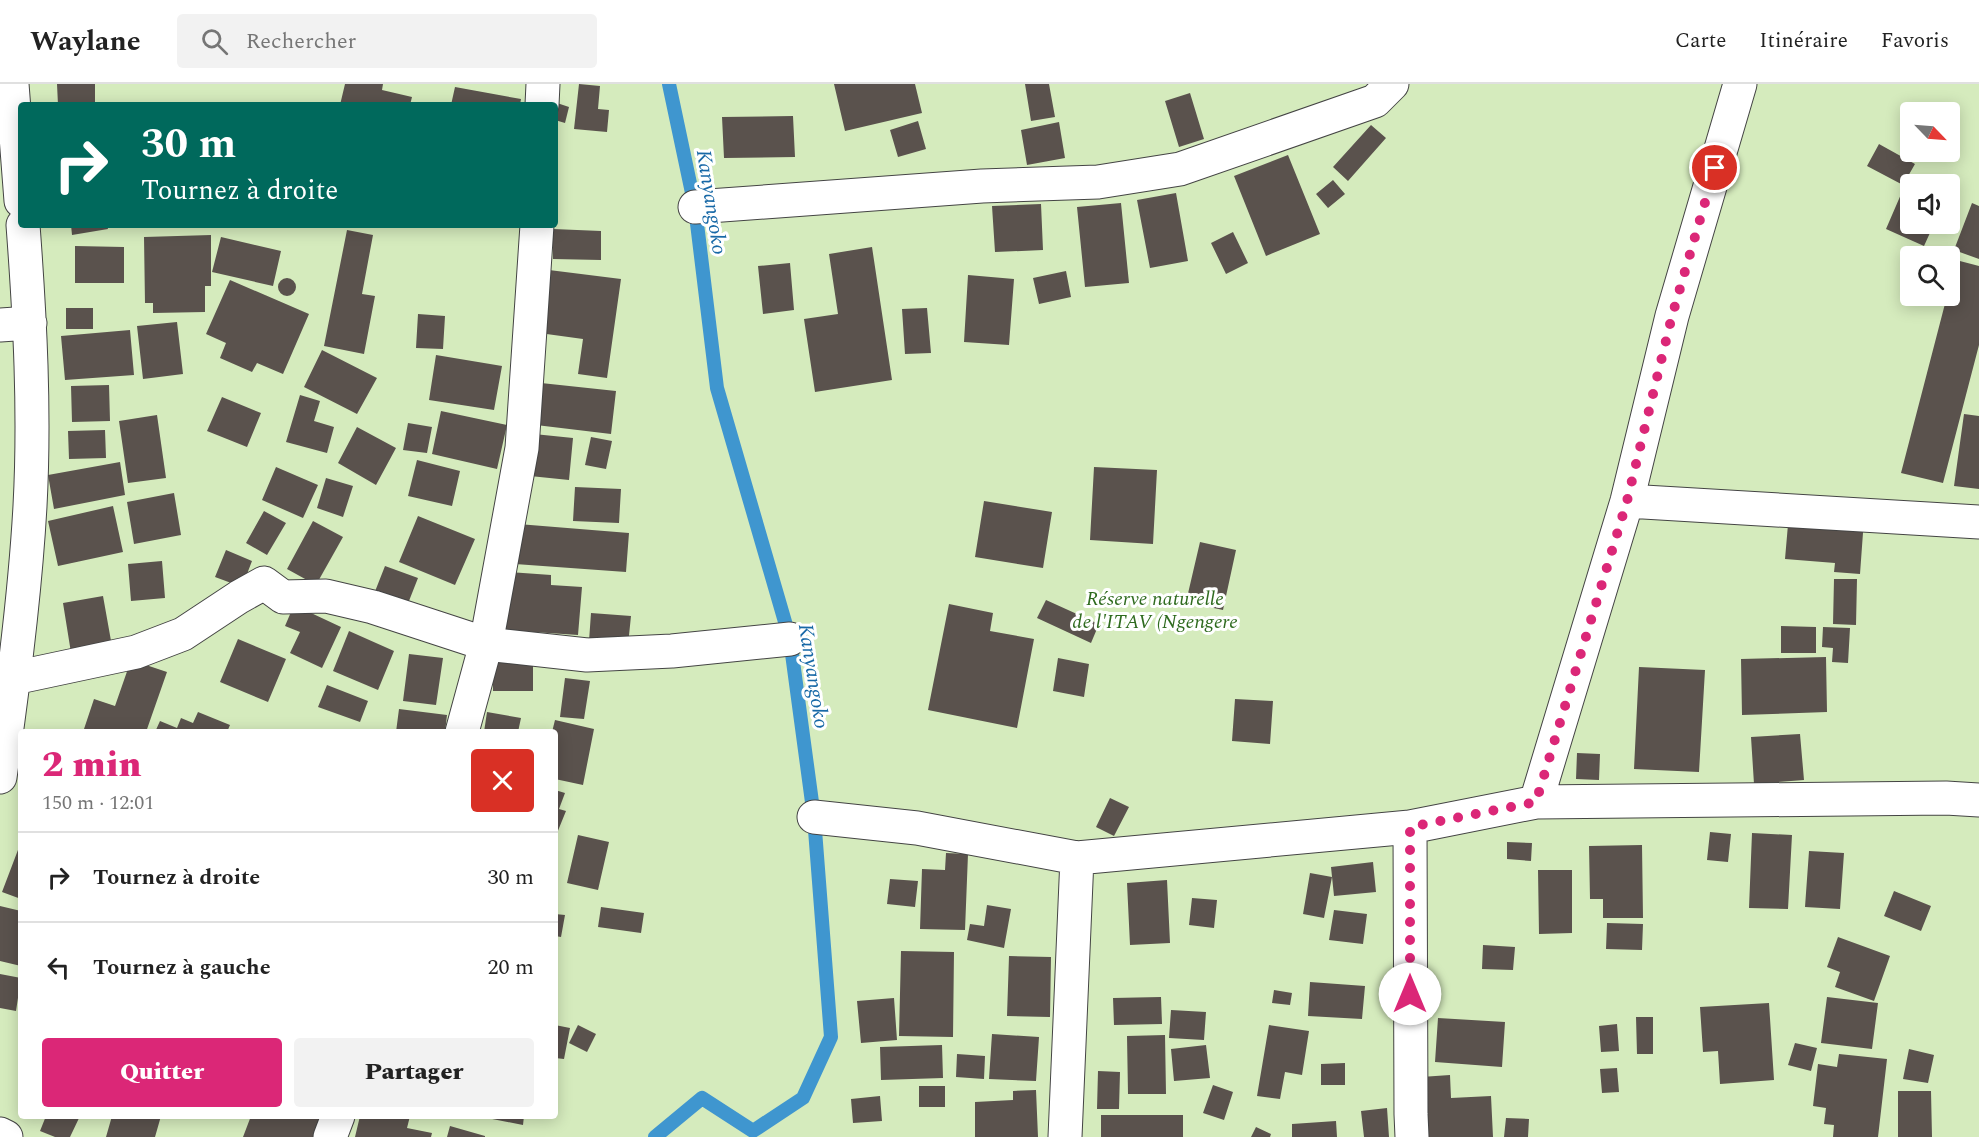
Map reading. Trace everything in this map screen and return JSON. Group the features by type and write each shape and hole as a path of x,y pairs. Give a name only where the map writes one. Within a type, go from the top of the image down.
{"street":[{"path":"12,84 18,162"},
{"path":"542,102 543,84"},
{"path":"694,207 982,186 1098,182 1180,168 1375,101 1392,84"},
{"path":"1536,802 1627,501 1672,316 1740,84"},
{"path":"0,777 14,678 30,506 15,324 23,228"},
{"path":"463,729 486,644 522,448 537,228"},
{"path":"1627,501 1979,522"},
{"path":"14,678 136,652 174,638 238,597 264,584 283,597 326,596 373,607 486,644 587,654 672,651 790,639"},
{"path":"814,817 917,828 1077,858 1410,827 1536,802 1946,798 1979,800"},
{"path":"1410,827 1412,1137"},
{"path":"1065,1137 1077,858"},
{"path":"330,1137 337,1119"},
{"path":"0,1134 6,1137"}],"green space":[{"name":"Réserve naturelle de l'ITAV (Ngengere","path":"0,84 1979,84 1979,1137 0,1137"}],"building":[{"path":"57,84 95,84 95,102 58,102"},
{"path":"345,84 383,84 382,90 412,97 411,102 341,102"},
{"path":"579,84 600,86 598,109 609,110 607,132 574,129"},
{"path":"834,84 915,84 922,113 845,131"},
{"path":"1025,84 1049,84 1055,117 1031,121"},
{"path":"455,87 521,99 520,102 452,102"},
{"path":"1190,93 1204,139 1179,147 1165,101"},
{"path":"558,103 569,107 565,123 558,121"},
{"path":"793,116 795,157 724,158 722,117"},
{"path":"918,121 926,149 898,157 890,130"},
{"path":"1059,122 1065,158 1027,165 1021,130"},
{"path":"1371,125 1386,138 1348,181 1333,167"},
{"path":"1879,144 1900,156 1900,162 1915,164 1909,174 1900,174 1900,183 1867,166"},
{"path":"1288,155 1320,234 1266,256 1234,176"},
{"path":"1333,180 1345,194 1328,208 1316,194"},
{"path":"1176,193 1188,261 1150,268 1137,200"},
{"path":"1900,197 1900,234 1929,234 1924,246 1886,229"},
{"path":"1121,203 1129,283 1085,287 1077,207"},
{"path":"1972,203 1979,206 1979,259 1960,252 1960,246 1956,246"},
{"path":"1041,204 1043,250 995,252 992,206"},
{"path":"71,228 108,229 72,235"},
{"path":"553,229 601,231 601,260 553,259"},
{"path":"347,230 373,235 362,294 375,296 364,354 324,346"},
{"path":"1233,232 1248,263 1226,274 1211,243"},
{"path":"211,235 211,286 205,286 205,312 153,313 153,303 145,303 144,237"},
{"path":"221,237 281,251 273,286 212,272"},
{"path":"75,246 124,247 124,283 75,283"},
{"path":"872,247 892,380 815,392 804,319 838,314 829,254"},
{"path":"1960,261 1979,266 1979,345 1943,483 1901,473 1944,306 1960,306"},
{"path":"790,263 794,310 763,314 758,266"},
{"path":"541,269 621,279 607,378 578,374 583,339 532,332"},
{"path":"1066,271 1071,297 1039,304 1033,278"},
{"path":"968,275 1014,279 1009,345 964,342"},
{"path":"283,278 291,278 296,283 294,294 283,296 278,291 278,283"},
{"path":"230,280 309,314 283,374 257,363 252,372 220,358 226,343 206,334"},
{"path":"66,308 93,308 93,329 66,329"},
{"path":"927,308 931,353 905,354 902,309"},
{"path":"418,314 445,316 443,349 416,348"},
{"path":"177,322 183,374 143,379 137,326"},
{"path":"130,330 134,375 65,380 61,336"},
{"path":"322,350 377,378 357,414 304,387"},
{"path":"436,355 502,366 494,410 429,400"},
{"path":"541,383 616,391 611,434 536,425"},
{"path":"109,385 110,421 72,422 71,386"},
{"path":"300,395 320,401 314,421 334,427 327,453 286,442"},
{"path":"222,397 261,413 247,447 207,431"},
{"path":"441,411 507,425 497,469 432,454"},
{"path":"1964,414 1979,416 1979,489 1954,486"},
{"path":"157,415 166,478 128,483 119,421"},
{"path":"408,423 432,427 427,453 403,450"},
{"path":"357,427 396,448 376,485 338,463"},
{"path":"105,430 106,458 69,459 68,431"},
{"path":"534,434 573,438 569,480 530,476"},
{"path":"591,437 612,441 606,469 585,465"},
{"path":"417,460 460,471 452,506 408,496"},
{"path":"120,462 125,495 54,509 48,475"},
{"path":"276,467 318,485 303,518 262,500"},
{"path":"1094,467 1157,470 1153,544 1090,540"},
{"path":"326,478 353,486 343,517 317,508"},
{"path":"575,487 621,489 619,523 573,521"},
{"path":"174,493 181,535 134,544 127,502"},
{"path":"984,501 1052,512 1043,568 975,557"},
{"path":"113,506 123,552 58,566 48,521"},
{"path":"264,511 286,523 267,555 246,543"},
{"path":"1789,513 1864,519 1860,574 1834,572 1835,563 1785,559"},
{"path":"418,516 475,539 455,585 399,562"},
{"path":"313,521 343,537 316,585 287,569"},
{"path":"518,524 629,533 626,572 515,564"},
{"path":"1200,542 1236,550 1223,610 1186,602"},
{"path":"226,550 252,561 242,587 215,577"},
{"path":"162,561 165,598 131,601 128,564"},
{"path":"385,566 418,578 407,606 374,594"},
{"path":"509,572 551,575 551,585 582,587 578,635 505,630"},
{"path":"1834,579 1857,579 1856,625 1833,624"},
{"path":"103,596 113,652 72,659 63,603"},
{"path":"1046,600 1099,624 1091,643 1037,618"},
{"path":"949,604 993,613 990,631 1034,639 1017,728 928,710"},
{"path":"294,605 341,627 322,668 290,653 300,632 285,626"},
{"path":"591,613 631,616 628,645 589,641"},
{"path":"1781,626 1816,627 1816,653 1781,653"},
{"path":"1823,627 1850,628 1848,663 1832,662 1833,648 1822,647"},
{"path":"349,631 394,651 378,690 333,671"},
{"path":"238,639 286,659 268,702 220,682"},
{"path":"409,654 443,658 436,705 403,701"},
{"path":"1826,657 1827,712 1742,715 1741,659"},
{"path":"1058,658 1089,664 1084,697 1053,691"},
{"path":"131,660 167,672 147,729 84,729 94,699 115,706"},
{"path":"493,662 533,662 533,691 493,691"},
{"path":"1639,667 1705,670 1699,772 1634,769"},
{"path":"565,678 590,681 584,719 560,717"},
{"path":"327,685 368,701 360,722 318,707"},
{"path":"1235,699 1273,701 1270,744 1232,741"},
{"path":"399,709 447,715 445,729 396,729"},
{"path":"198,712 230,725 228,729 156,729 160,721 177,728 181,718 193,723"},
{"path":"487,712 521,718 519,729 484,729"},
{"path":"555,720 594,729 583,785 558,780 558,729 553,729"},
{"path":"1800,734 1804,780 1754,784 1751,737"},
{"path":"1577,753 1600,754 1599,780 1576,779"},
{"path":"558,791 565,793 559,809 566,811 558,831"},
{"path":"1110,798 1129,807 1114,836 1096,827"},
{"path":"1710,832 1731,834 1728,862 1707,860"},
{"path":"1752,833 1792,835 1788,909 1749,908"},
{"path":"578,835 609,842 598,890 567,883"},
{"path":"1507,842 1532,843 1531,861 1507,859"},
{"path":"1642,845 1643,918 1603,918 1603,899 1590,899 1589,846"},
{"path":"18,850 18,898 2,892"},
{"path":"1809,851 1844,853 1840,909 1805,907"},
{"path":"946,853 968,854 965,930 920,929 922,869 945,870"},
{"path":"1373,862 1376,892 1334,896 1331,867"},
{"path":"1538,870 1572,870 1572,933 1539,934"},
{"path":"1310,873 1332,877 1324,918 1303,914"},
{"path":"890,879 918,881 915,907 887,904"},
{"path":"1167,880 1170,943 1130,945 1127,883"},
{"path":"1894,891 1931,906 1921,931 1884,916"},
{"path":"1192,898 1217,900 1214,928 1189,925"},
{"path":"987,905 1011,909 1004,948 967,940 970,924 984,926"},
{"path":"0,906 18,910 18,965 0,961"},
{"path":"601,907 644,913 641,933 598,927"},
{"path":"1334,910 1367,914 1363,944 1329,940"},
{"path":"558,914 565,915 561,937 558,936"},
{"path":"1607,923 1643,924 1642,950 1606,949"},
{"path":"1838,937 1890,956 1874,1001 1835,987 1840,972 1827,967"},
{"path":"1483,945 1515,947 1513,970 1482,969"},
{"path":"901,951 954,952 953,1037 899,1036"},
{"path":"1009,956 1051,957 1050,1017 1007,1016"},
{"path":"0,974 18,977 16,1011 0,1008"},
{"path":"1310,982 1365,986 1362,1019 1308,1016"},
{"path":"1274,990 1292,993 1290,1005 1272,1003"},
{"path":"1161,997 1162,1024 1114,1025 1113,998"},
{"path":"1827,997 1878,1003 1872,1049 1821,1043"},
{"path":"894,998 897,1040 861,1043 857,1001"},
{"path":"1769,1003 1774,1080 1720,1084 1718,1051 1703,1052 1700,1007"},
{"path":"1171,1010 1206,1012 1204,1040 1169,1038"},
{"path":"1636,1017 1653,1017 1653,1054 1637,1054"},
{"path":"1438,1018 1505,1022 1502,1067 1435,1062"},
{"path":"1617,1024 1619,1051 1601,1052 1599,1026"},
{"path":"578,1025 596,1034 587,1052 569,1043"},
{"path":"1269,1025 1309,1031 1302,1075 1285,1072 1280,1099 1257,1096"},
{"path":"558,1026 570,1028 564,1059 558,1058"},
{"path":"992,1034 1039,1037 1036,1081 989,1079"},
{"path":"1165,1035 1166,1094 1128,1094 1127,1036"},
{"path":"1795,1043 1817,1048 1811,1071 1788,1065"},
{"path":"942,1045 943,1078 881,1080 880,1047"},
{"path":"1206,1045 1210,1078 1174,1081 1171,1049"},
{"path":"1909,1049 1934,1055 1928,1083 1903,1079"},
{"path":"957,1054 985,1056 984,1079 956,1077"},
{"path":"1839,1054 1887,1059 1878,1137 1833,1137 1834,1125 1824,1124 1826,1108 1813,1106 1818,1064 1837,1067"},
{"path":"1345,1063 1345,1085 1321,1085 1321,1064"},
{"path":"1617,1068 1619,1092 1602,1093 1600,1069"},
{"path":"1098,1071 1120,1072 1119,1109 1097,1109"},
{"path":"1450,1075 1451,1098 1491,1096 1493,1137 1424,1137 1421,1077"},
{"path":"1213,1085 1233,1092 1224,1120 1203,1113"},
{"path":"919,1086 945,1086 945,1107 919,1107"},
{"path":"1036,1090 1038,1137 975,1137 975,1102 1013,1100 1013,1091"},
{"path":"1898,1091 1931,1091 1932,1137 1898,1137"},
{"path":"880,1096 882,1121 853,1123 851,1099"},
{"path":"1387,1108 1389,1137 1364,1137 1361,1111"},
{"path":"1101,1115 1183,1115 1183,1137 1101,1137"},
{"path":"1506,1118 1529,1119 1528,1137 1504,1137"},
{"path":"45,1119 79,1119 70,1137 55,1137 40,1131"},
{"path":"111,1119 160,1119 155,1137 106,1137"},
{"path":"250,1119 326,1119 319,1137 243,1137"},
{"path":"359,1119 409,1119 407,1128 432,1133 431,1137 355,1137"},
{"path":"492,1119 524,1119 523,1125"},
{"path":"1336,1121 1337,1137 1292,1137 1292,1124"},
{"path":"450,1126 485,1136 485,1137 447,1137"},
{"path":"1256,1127 1271,1134 1270,1137 1251,1137"}],"waterway":[{"name":"Kanyangoko","path":"655,1137 702,1098 753,1131 803,1098 831,1037 814,817 790,639 717,388 695,207 669,84"}],"route":[{"path":"1410,994 1410,827 1536,802 1627,501 1672,316 1715,168"}]}
